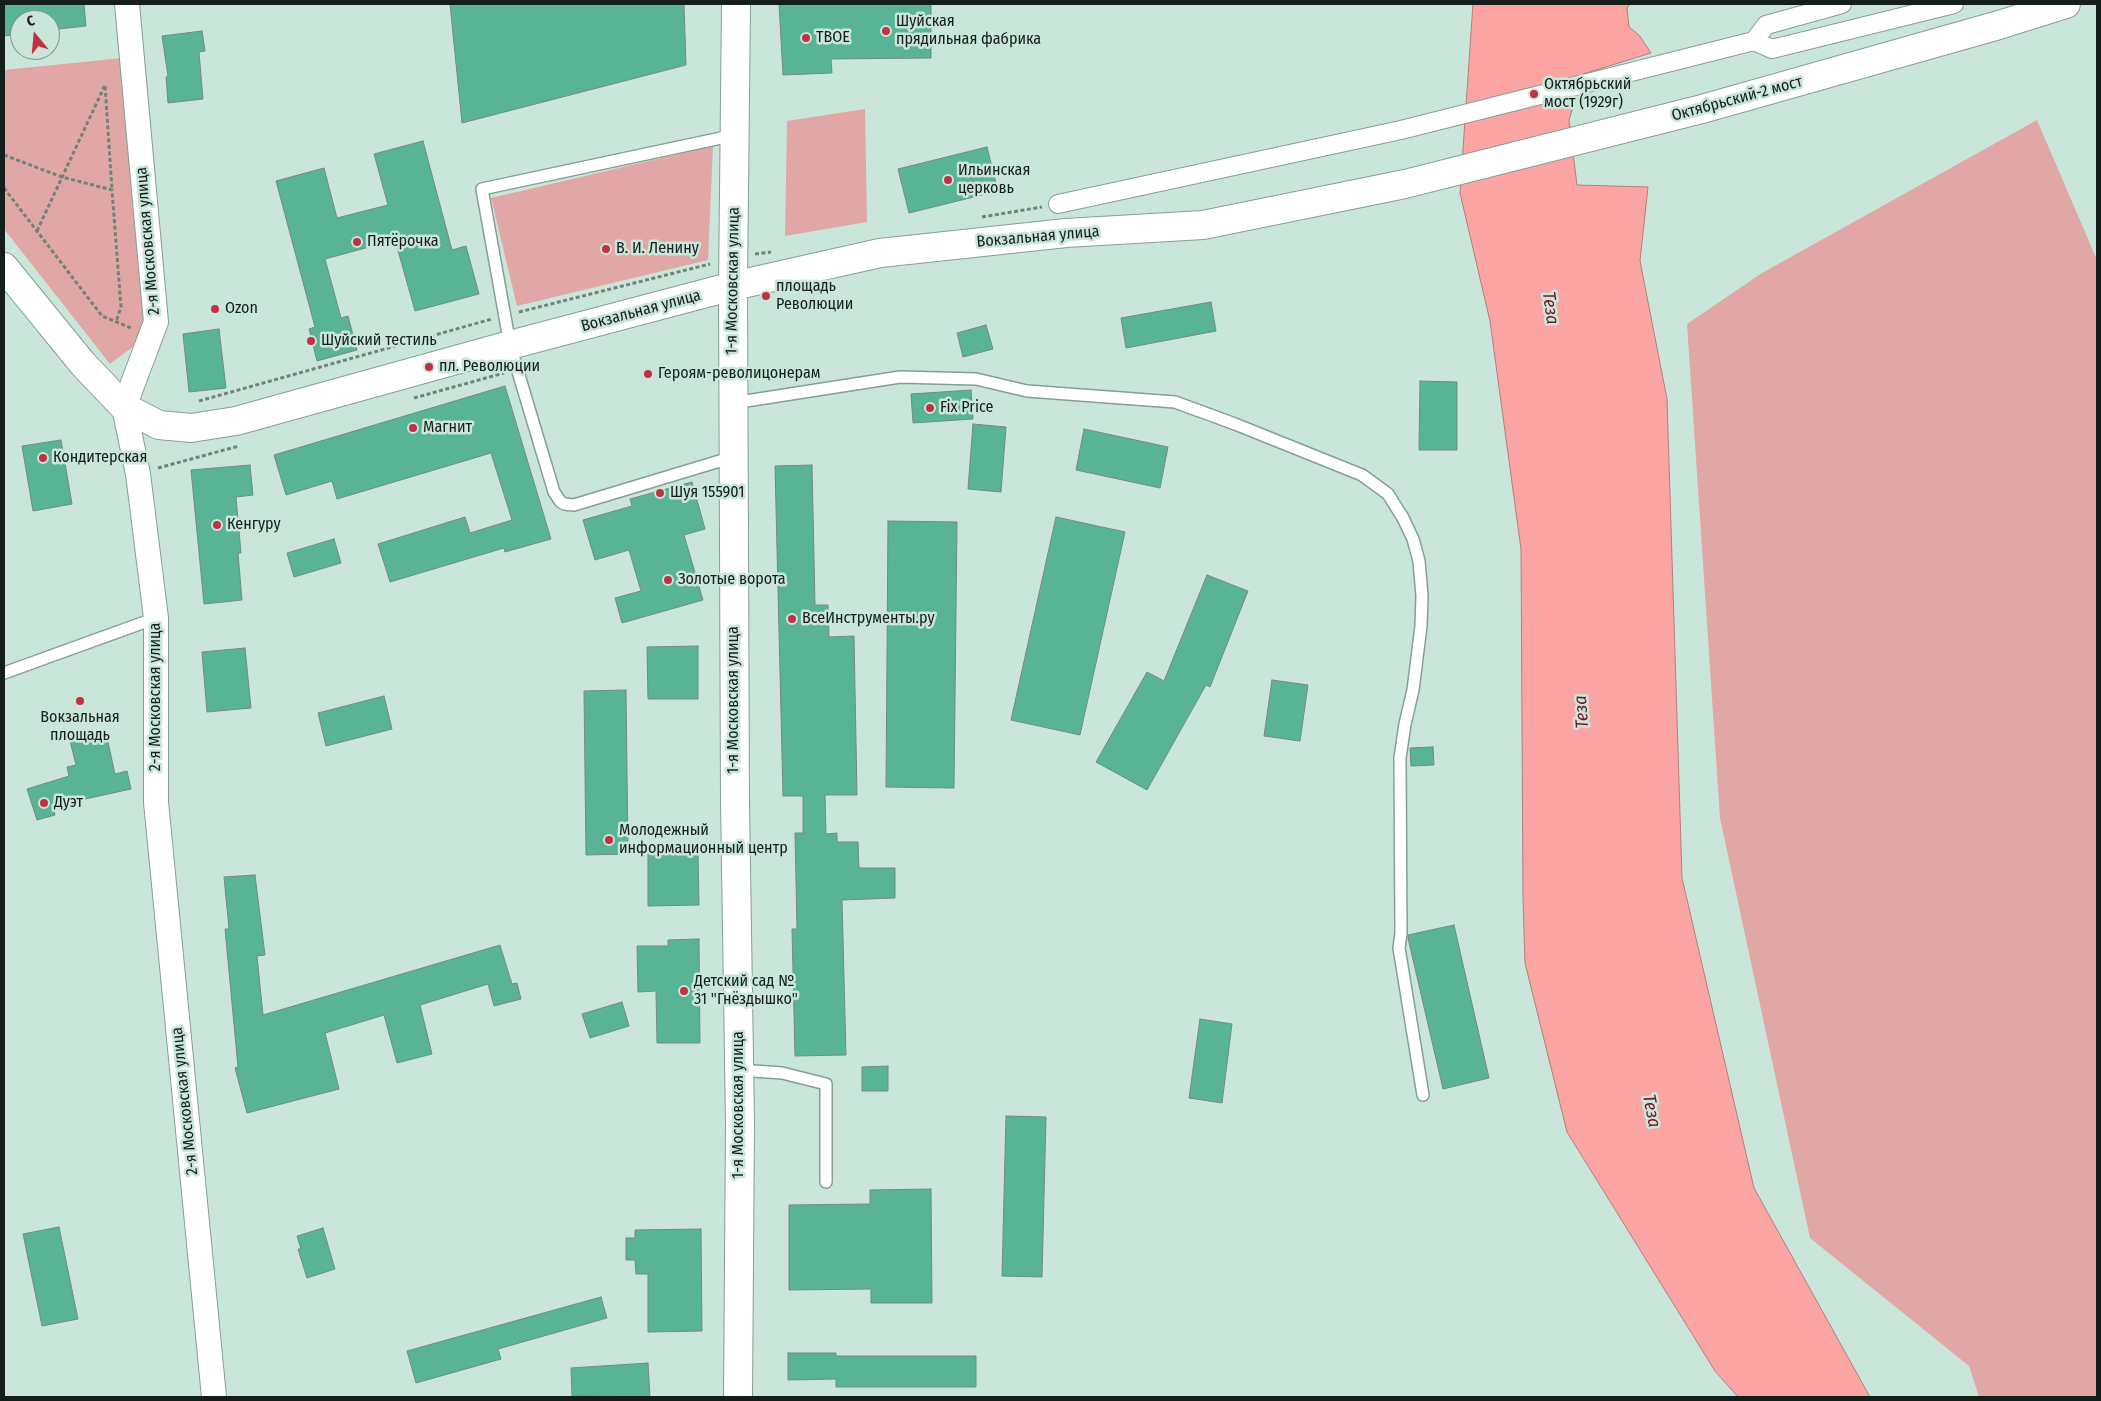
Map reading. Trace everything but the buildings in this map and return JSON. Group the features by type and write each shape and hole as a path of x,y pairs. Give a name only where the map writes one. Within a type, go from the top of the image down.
{"main road":[{"name":"1-я Московская улица","path":"736,4 732,258 735,801 740,1070 738,1397"},
{"name":"Октябрьский-2 мост","path":"1405,184 1702,109 1999,25 2066,4"},
{"name":"Вокзальная улица","path":"4,267 84,364 124,407 159,425 191,428 236,421 510,345 733,286 880,253 1066,233 1202,225 1405,184"}],"street":[{"name":"2-я Московская улица","path":"127,4 156,322 124,407 138,474 156,618 156,802 214,1397"},
{"path":"1754,41 1766,24 1842,4"},
{"path":"1058,204 1401,130 1754,41 1772,49 1954,4"}],"lane":[{"path":"733,457 574,505 564,504 554,492 510,345 482,189 735,135"},
{"path":"733,403 900,377 976,379 1027,391 1175,402 1362,475 1388,494 1413,539 1419,561 1422,596 1421,626 1413,690 1400,758 1401,933 1399,948 1423,1094"},
{"path":"4,673 156,618"},
{"path":"740,1070 782,1074 826,1084 826,1182"}],"path":[{"path":"37,231 105,84 121,307 116,322"},
{"path":"4,156 62,177 112,190"},
{"path":"4,188 102,316 134,329 148,344"},
{"path":"191,404 505,316 732,258"}],"shaded area":[{"path":"123,58 146,337 110,364 4,229 4,70"},
{"path":"865,109 867,222 785,236 787,121"},
{"path":"2037,120 2097,260 2097,1397 1979,1397 1969,1366 1810,1238 1720,818 1687,324 1762,273"},
{"path":"713,146 708,260 517,306 491,198"}],"water":[{"name":"Теза","path":"1473,4 1630,4 1627,8 1629,27 1639,35 1651,53 1583,74 1569,120 1577,185 1648,187 1640,261 1667,399 1682,878 1754,1188 1870,1397 1738,1397 1715,1371 1567,1132 1525,963 1521,549 1490,321 1460,193"}],"place":[{"name":"Шуйская прядильная фабрика","path":"886,31"},
{"name":"ТВОЕ","path":"806,38"},
{"name":"Октябрьский мост (1929г)","path":"1534,94"},
{"name":"Ильинская церковь","path":"948,180"},
{"name":"Пятёрочка","path":"357,242"},
{"name":"В. И. Ленину","path":"606,249"},
{"name":"площадь Революции","path":"766,296"},
{"name":"Ozon","path":"215,309"},
{"name":"Шуйский тестиль","path":"311,341"},
{"name":"пл. Революции","path":"429,367"},
{"name":"Героям-револицонерам","path":"648,374"},
{"name":"Fix Price","path":"930,408"},
{"name":"Магнит","path":"413,428"},
{"name":"Кондитерская","path":"43,458"},
{"name":"Шуя 155901","path":"660,493"},
{"name":"Кенгуру","path":"217,525"},
{"name":"Золотые ворота","path":"668,580"},
{"name":"ВсеИнструменты.ру","path":"792,619"},
{"name":"Вокзальная площадь","path":"80,701"},
{"name":"Дуэт","path":"44,803"},
{"name":"Молодежный информационный центр","path":"609,840"},
{"name":"Детский сад № 31 \"Гнёздышко\"","path":"684,991"}]}
